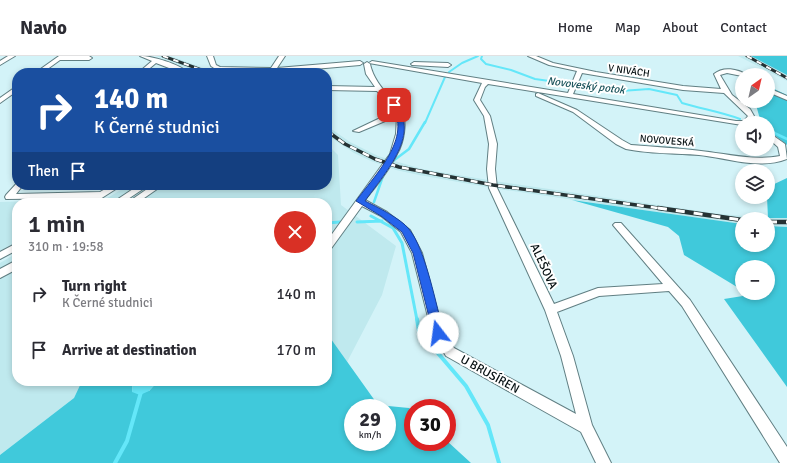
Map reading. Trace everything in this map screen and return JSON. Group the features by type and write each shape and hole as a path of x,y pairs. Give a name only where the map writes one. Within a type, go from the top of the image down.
{"street":[{"path":"0,63 12,56"},
{"path":"142,56 174,68"},
{"name":"NOVOVESKÁ","path":"210,56 214,66 217,68"},
{"path":"274,68 282,56"},
{"path":"332,241 394,154 400,134 401,119 399,112 379,89 369,74 365,63 355,56"},
{"name":"V NIVÁCH","path":"531,56 551,64 580,71 683,88 726,91"},
{"path":"45,68 60,57 89,58"},
{"path":"147,68 156,60"},
{"name":"NOVOVESKÁ","path":"313,68 365,63 395,65 716,121 735,122"},
{"name":"NOVOVESKÁ","path":"395,65 448,65"},
{"path":"570,95 580,71"},
{"name":"NOVOVESKÁ","path":"735,72 730,71 718,72 719,82 732,99 749,112 750,116"},
{"name":"ALEŠOVA","path":"487,81 482,86 477,100 487,116 493,144 491,169 493,188 551,310 567,356 586,427 604,463"},
{"name":"NOVOVESKÁ","path":"508,85 552,100 575,111 624,145 637,148 702,153 743,160 766,161 784,158 782,146 775,140"},
{"path":"332,88 379,89"},
{"path":"0,101 3,97 12,91"},
{"path":"775,93 787,98"},
{"path":"357,131 399,112"},
{"path":"14,190 9,196 101,195"},
{"path":"96,198 110,190"},
{"path":"124,198 137,190"},
{"path":"139,198 151,190"},
{"name":"U BRUSÍREN","path":"360,201 384,214 405,230 417,253 438,333 450,352 586,427"},
{"path":"618,225 686,303 787,460"},
{"path":"0,256 12,249"},
{"path":"0,274 12,267"},
{"path":"551,310 598,292 673,287"}],"shaded area":[{"path":"156,56 170,56 203,68 188,68"},
{"path":"738,56 751,56 774,68 762,68"},
{"path":"751,56 787,56 787,75"},
{"path":"775,68 787,75 787,81 775,75"},
{"path":"775,89 787,95 787,145 775,136 775,116 759,116 757,108 775,108"},
{"path":"332,129 350,142 378,156 422,169 494,181 735,215 735,223 492,188 396,170 354,153 332,138"},
{"path":"332,149 338,155 341,205 396,246 382,295 347,362 332,340 332,198 107,198 121,190 332,190"},
{"path":"787,178 787,218 775,218 775,212 768,212 767,204 775,204 775,184"},
{"path":"572,200 735,223 735,252 775,252 775,226 787,227 787,387 724,299 735,297 735,300 775,300 775,260 735,260 735,286 684,255 679,236 668,227"},
{"path":"0,202 12,202 12,244 0,251"},
{"path":"775,218 787,218 787,227 775,226"},
{"path":"12,256 12,386 80,386 74,398 0,455 0,263"},
{"path":"332,340 374,399 344,399 344,451 396,451 396,407 404,408 404,451 456,451 456,449 471,463 0,463 0,455 74,398 80,386 133,386 132,392 149,391 154,386 332,386"},
{"path":"133,386 154,386 149,391 140,395 132,392"}],"waterway":[{"path":"449,72 462,63 478,56"},
{"name":"Novoveský potok","path":"482,56 481,59 486,64 511,70 535,79 621,91 649,89 677,95 682,103 735,117"},
{"path":"425,123 445,77"},
{"path":"393,161 409,149 425,122"},
{"name":"Novoveský potok","path":"775,133 787,139"},
{"path":"374,202 383,176"},
{"path":"371,216 380,221"},
{"path":"357,222 380,221"},
{"path":"380,221 393,228 402,243 417,320"},
{"path":"332,223 340,222"},
{"path":"417,319 419,331 466,386 488,425 499,463"},
{"path":"115,463 127,441 141,392"}],"railway":[{"path":"163,56 196,68"},
{"path":"747,56 787,78"},
{"path":"332,135 345,144 375,159 399,167 493,185 665,209"},
{"path":"658,208 665,209"},
{"path":"665,209 735,219"},
{"path":"775,222 787,222"}],"route":[{"path":"394,105 399,112 401,119 400,134 394,154 360,201 384,214 405,230 417,253 438,333"}]}
